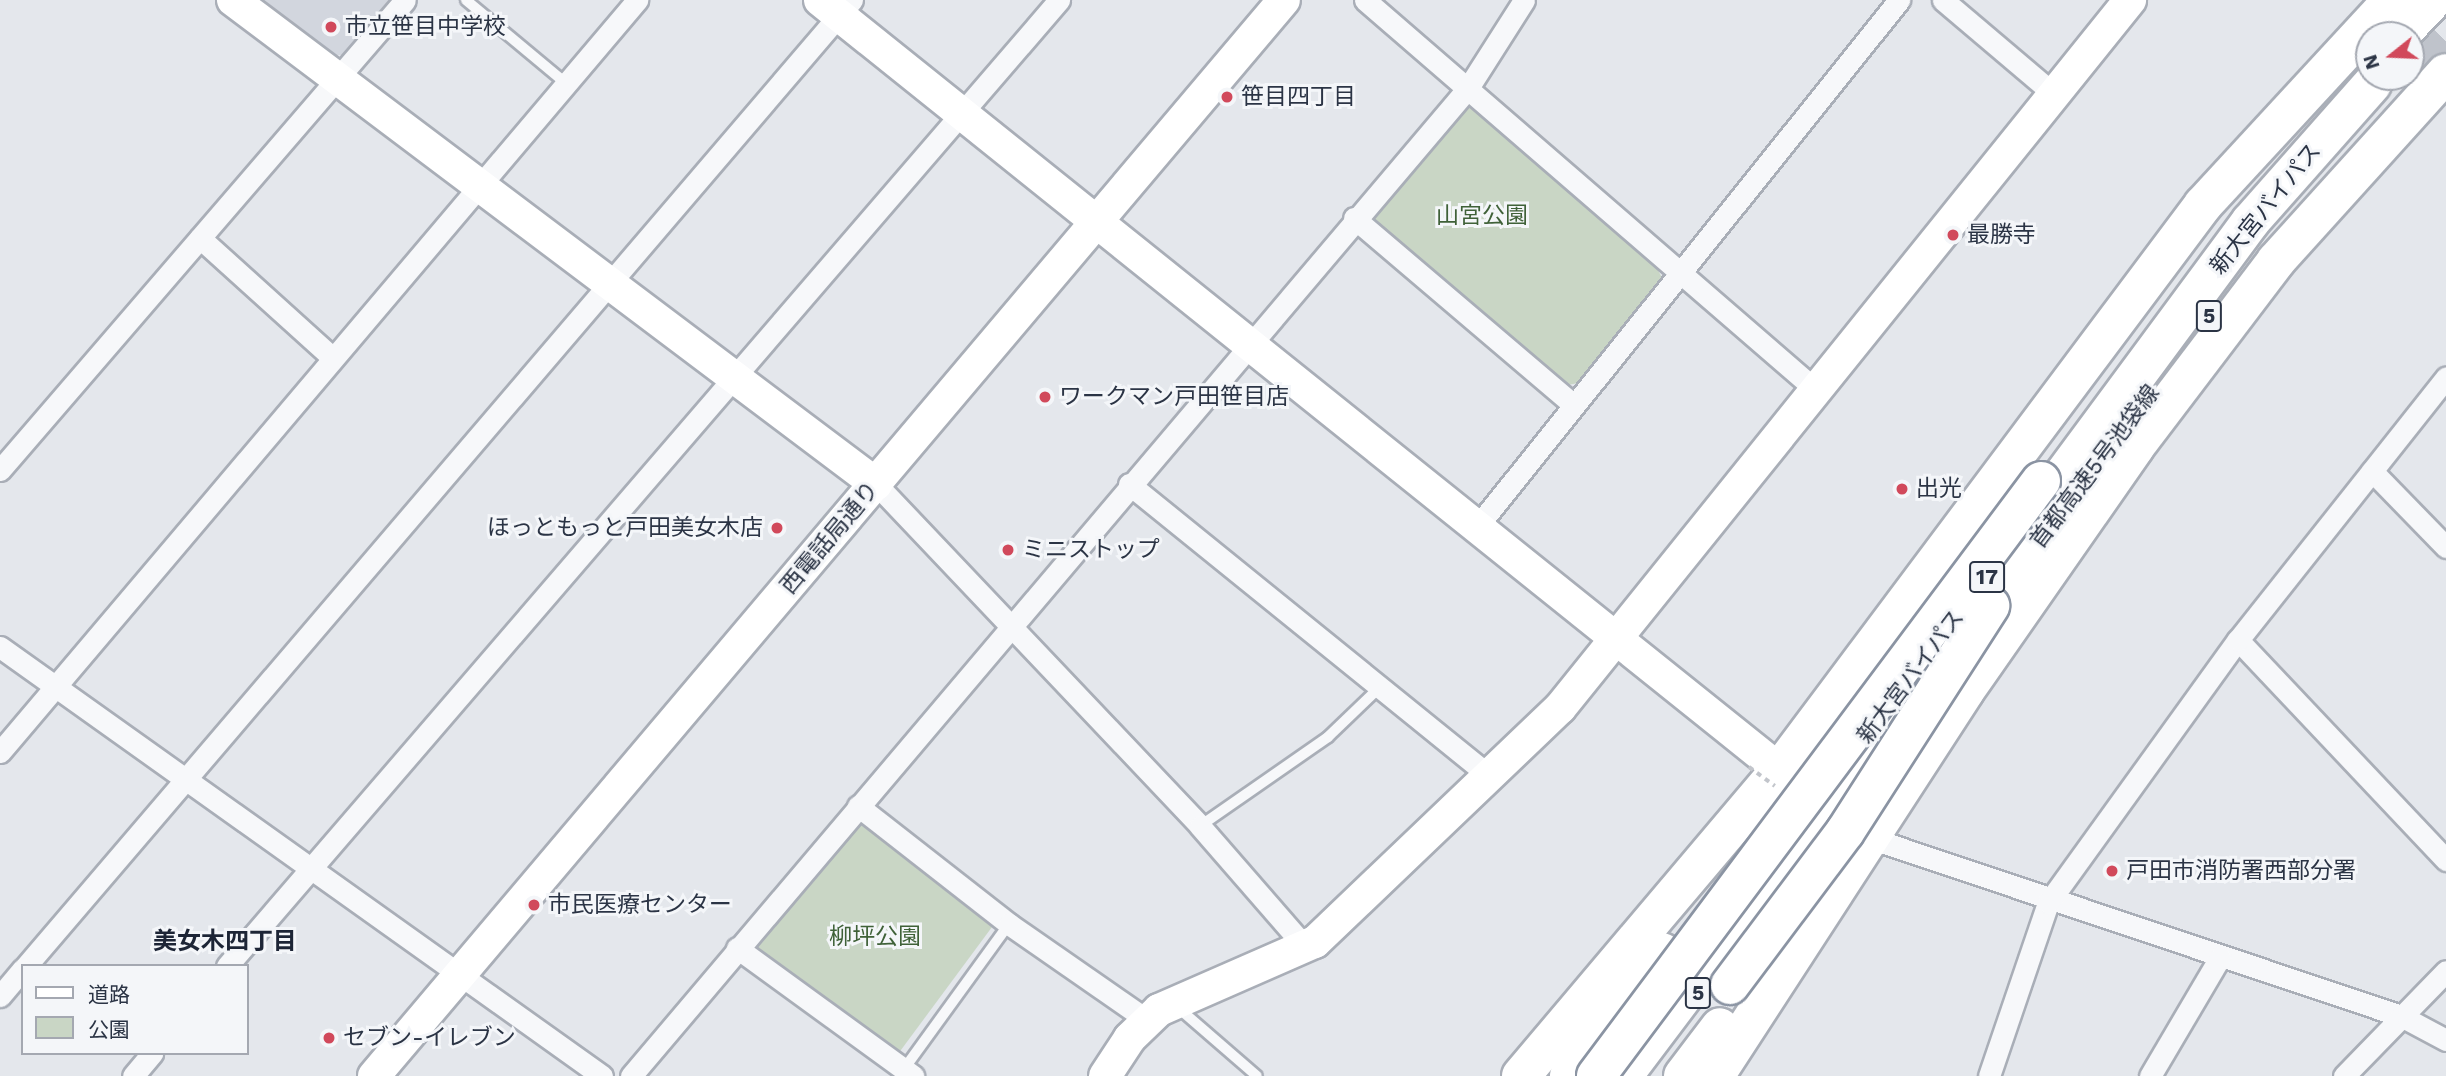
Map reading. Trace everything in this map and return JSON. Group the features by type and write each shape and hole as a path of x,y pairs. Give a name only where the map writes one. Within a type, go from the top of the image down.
{"highway":[{"name":"17","path":"1521,1076 1618,967 1780,770 2203,205 2304,88 2392,0"},
{"path":"2413,21 2433,0"},
{"name":"首都高速5号池袋線","path":"1636,1076 2267,239 2446,42"},
{"name":"17","path":"1715,1076 1867,837 2135,447 2276,261 2446,73"},
{"name":"首都高速5号池袋線","path":"1596,1076 2241,214 2363,91"},
{"name":"新大宮バイパス","path":"1610,1076 2251,220 2364,91"},
{"name":"新大宮バイパス","path":"1623,1076 2366,91"},
{"path":"1569,1076 1943,591 2041,481"},
{"path":"1662,1076 1845,832 1990,606"},
{"path":"1683,1076 1867,837"},
{"path":"1536,1076 1618,967"},
{"path":"1584,1076 1686,973"}],"street":[{"path":"233,0 876,484 1200,826 1306,948"},
{"path":"0,470 404,0"},
{"path":"0,752 478,185 568,85 637,0"},
{"path":"229,964 737,378 1059,0"},
{"name":"西電話局通り","path":"374,1076 1099,224 1284,0"},
{"path":"1365,0 1815,390"},
{"path":"631,1076 1354,218 1468,88 1524,0"},
{"path":"1476,528 1899,0"},
{"path":"1943,0 2054,94"},
{"path":"1105,1076 1147,1020 1174,1003 1306,948 1560,708 2130,0"},
{"path":"27,964 610,282 837,5 961,115 1249,342 1476,528 1780,770"},
{"path":"1354,218 1574,405"},
{"path":"201,238 333,358"},
{"path":"1989,1076 2048,903 2238,640 2446,379"},
{"path":"2372,471 2446,547"},
{"path":"1129,484 1489,776"},
{"path":"2238,640 2446,860"},
{"path":"0,647 602,1076"},
{"path":"858,806 1009,924 1147,1020"},
{"path":"1867,837 2048,903 2401,1016 2446,1041"},
{"path":"737,948 909,1072"},
{"path":"2150,1076 2220,957"},
{"path":"2344,1076 2446,971"},
{"path":"0,996 21,972"},
{"path":"133,1076 150,1055"}],"lane":[{"path":"466,0 568,85"},
{"path":"1200,826 1328,737 1380,687"},
{"path":"909,1072 1009,924"},
{"path":"1174,1003 1256,1076"}],"shaded area":[{"name":"市立笹目中学校","path":"260,0 389,0 342,55 332,55"}],"green space":[{"name":"山宮公園","path":"1474,106 1656,266 1662,278 1579,383 1567,385 1372,225 1371,216 1464,108"},
{"name":"柳坪公園","path":"861,822 992,927 898,1054 753,947"}],"tunnel":[{"path":"2425,46 2446,24"}],"place":[{"name":"市立笹目中学校","path":"331,27"},
{"name":"笹目四丁目","path":"1227,97"},
{"name":"最勝寺","path":"1953,235"},
{"name":"ワークマン戸田笹目店","path":"1045,397"},
{"name":"出光","path":"1902,489"},
{"name":"ほっともっと戸田美女木店","path":"777,528"},
{"name":"ミニストップ","path":"1008,550"},
{"name":"戸田市消防署西部分署","path":"2112,871"},
{"name":"市民医療センター","path":"534,905"},
{"name":"セブン-イレブン","path":"329,1038"}],"district":[{"name":"美女木四丁目","path":"225,942"}]}
